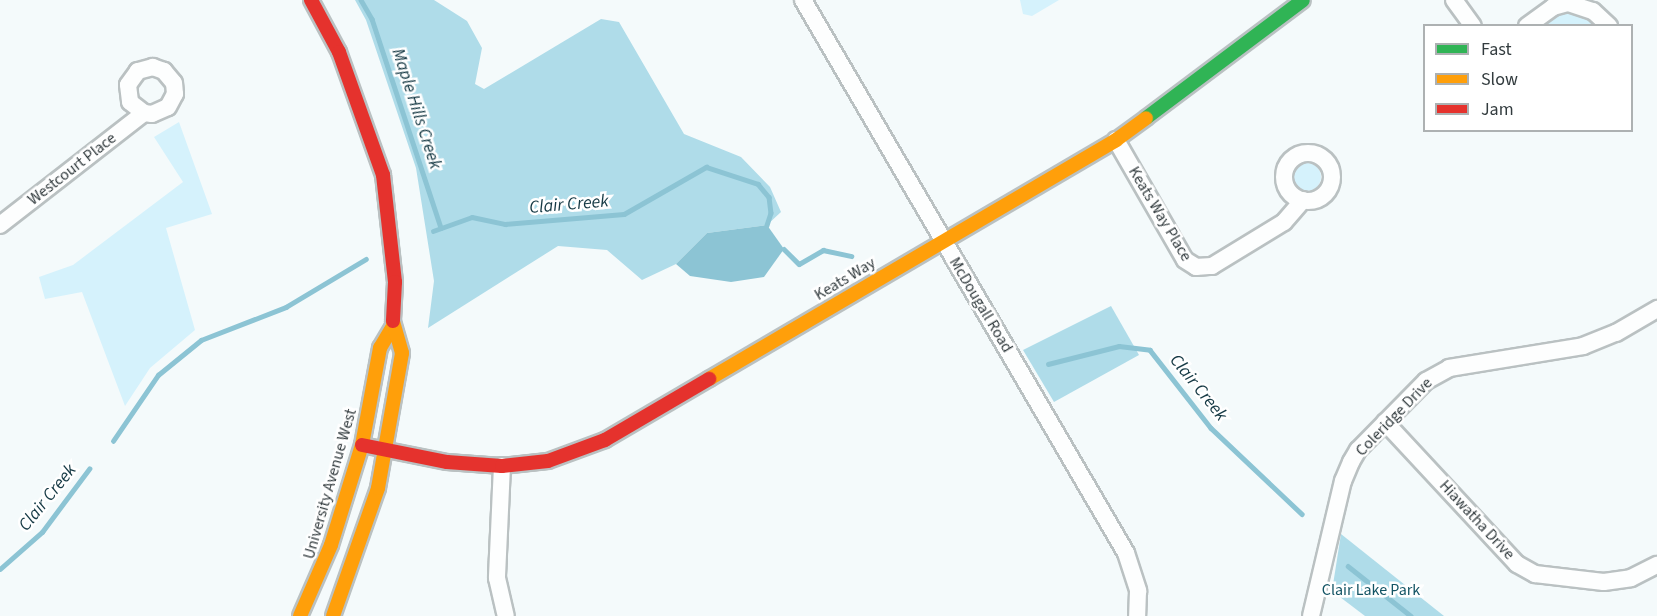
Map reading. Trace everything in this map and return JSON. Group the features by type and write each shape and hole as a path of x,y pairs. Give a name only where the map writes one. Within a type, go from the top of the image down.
{"street":[{"name":"University Avenue West","path":"311,0 339,52 384,175 393,251 393,326 402,353 385,450 368,523 333,616"},
{"name":"McDougall Road","path":"803,0 1126,553 1138,591 1137,616"},
{"name":"Keats Way","path":"362,445 447,462 502,466 548,461 605,440 1116,140 1303,0"},
{"path":"1454,0 1472,24"},
{"path":"1530,24 1553,7 1568,3 1593,11 1608,24"},
{"name":"Westcourt Place","path":"0,225 144,113"},
{"name":"Keats Way Place","path":"1116,140 1185,260 1196,267 1212,266 1284,222 1302,200"},
{"name":"Coleridge Drive","path":"1311,616 1343,481 1358,450 1440,371 1583,346 1616,333 1657,309"},
{"name":"University Avenue West","path":"300,616 331,545 362,445 380,348 393,326"},
{"name":"Hiawatha Drive","path":"1385,422 1517,564 1535,574 1604,582 1631,578 1657,565"},
{"path":"502,466 496,578 506,616"}],"shaded area":[{"path":"1020,0 1059,0 1032,16 1023,14"},
{"path":"1568,9 1584,13 1596,24 1542,24"},
{"path":"179,122 212,214 166,228 195,330 150,368 125,406 82,292 45,299 39,277 73,265 183,182 154,137"},
{"path":"1307,163 1317,167 1321,177 1317,187 1307,191 1297,187 1293,177 1297,167"},
{"path":"767,225 784,249 764,277 731,282 690,276 676,264 707,233"}],"green space":[{"path":"355,0 434,0 467,21 482,48 475,84 484,89 601,19 619,22 684,134 741,157 770,187 781,212 767,225 707,233 676,264 642,280 607,250 558,246 428,328 434,281 416,168 366,20"},
{"path":"1111,306 1139,355 1054,402 1023,350"},
{"name":"Clair Lake Park","path":"1341,534 1444,616 1365,616 1332,591"}],"waterway":[{"name":"Maple Hills Creek","path":"361,0 372,19 441,228"},
{"name":"Clair Creek","path":"433,231 472,217 505,224 624,214 706,167 758,184 769,197 771,213 767,225"},
{"name":"Clair Creek","path":"784,249 799,264 823,250 851,256"},
{"name":"Clair Creek","path":"113,441 158,375 201,340 286,307 366,259"},
{"name":"Clair Creek","path":"1048,364 1119,346 1150,350 1211,428 1302,514"},
{"name":"Clair Creek","path":"0,569 42,532 89,469"},
{"name":"Clair Creek","path":"1348,566 1411,616"}],"traffic: fast":[{"path":"1146,118 1303,0"}],"traffic: slow":[{"path":"709,379 1116,140 1146,118"},
{"path":"333,616 378,488 402,353 393,321"},
{"path":"300,616 331,545 362,445 380,348 393,326"}],"traffic: jam":[{"path":"311,0 339,52 383,175 395,282 393,321"},
{"path":"362,445 447,462 502,466 548,461 605,440 709,379"}]}
